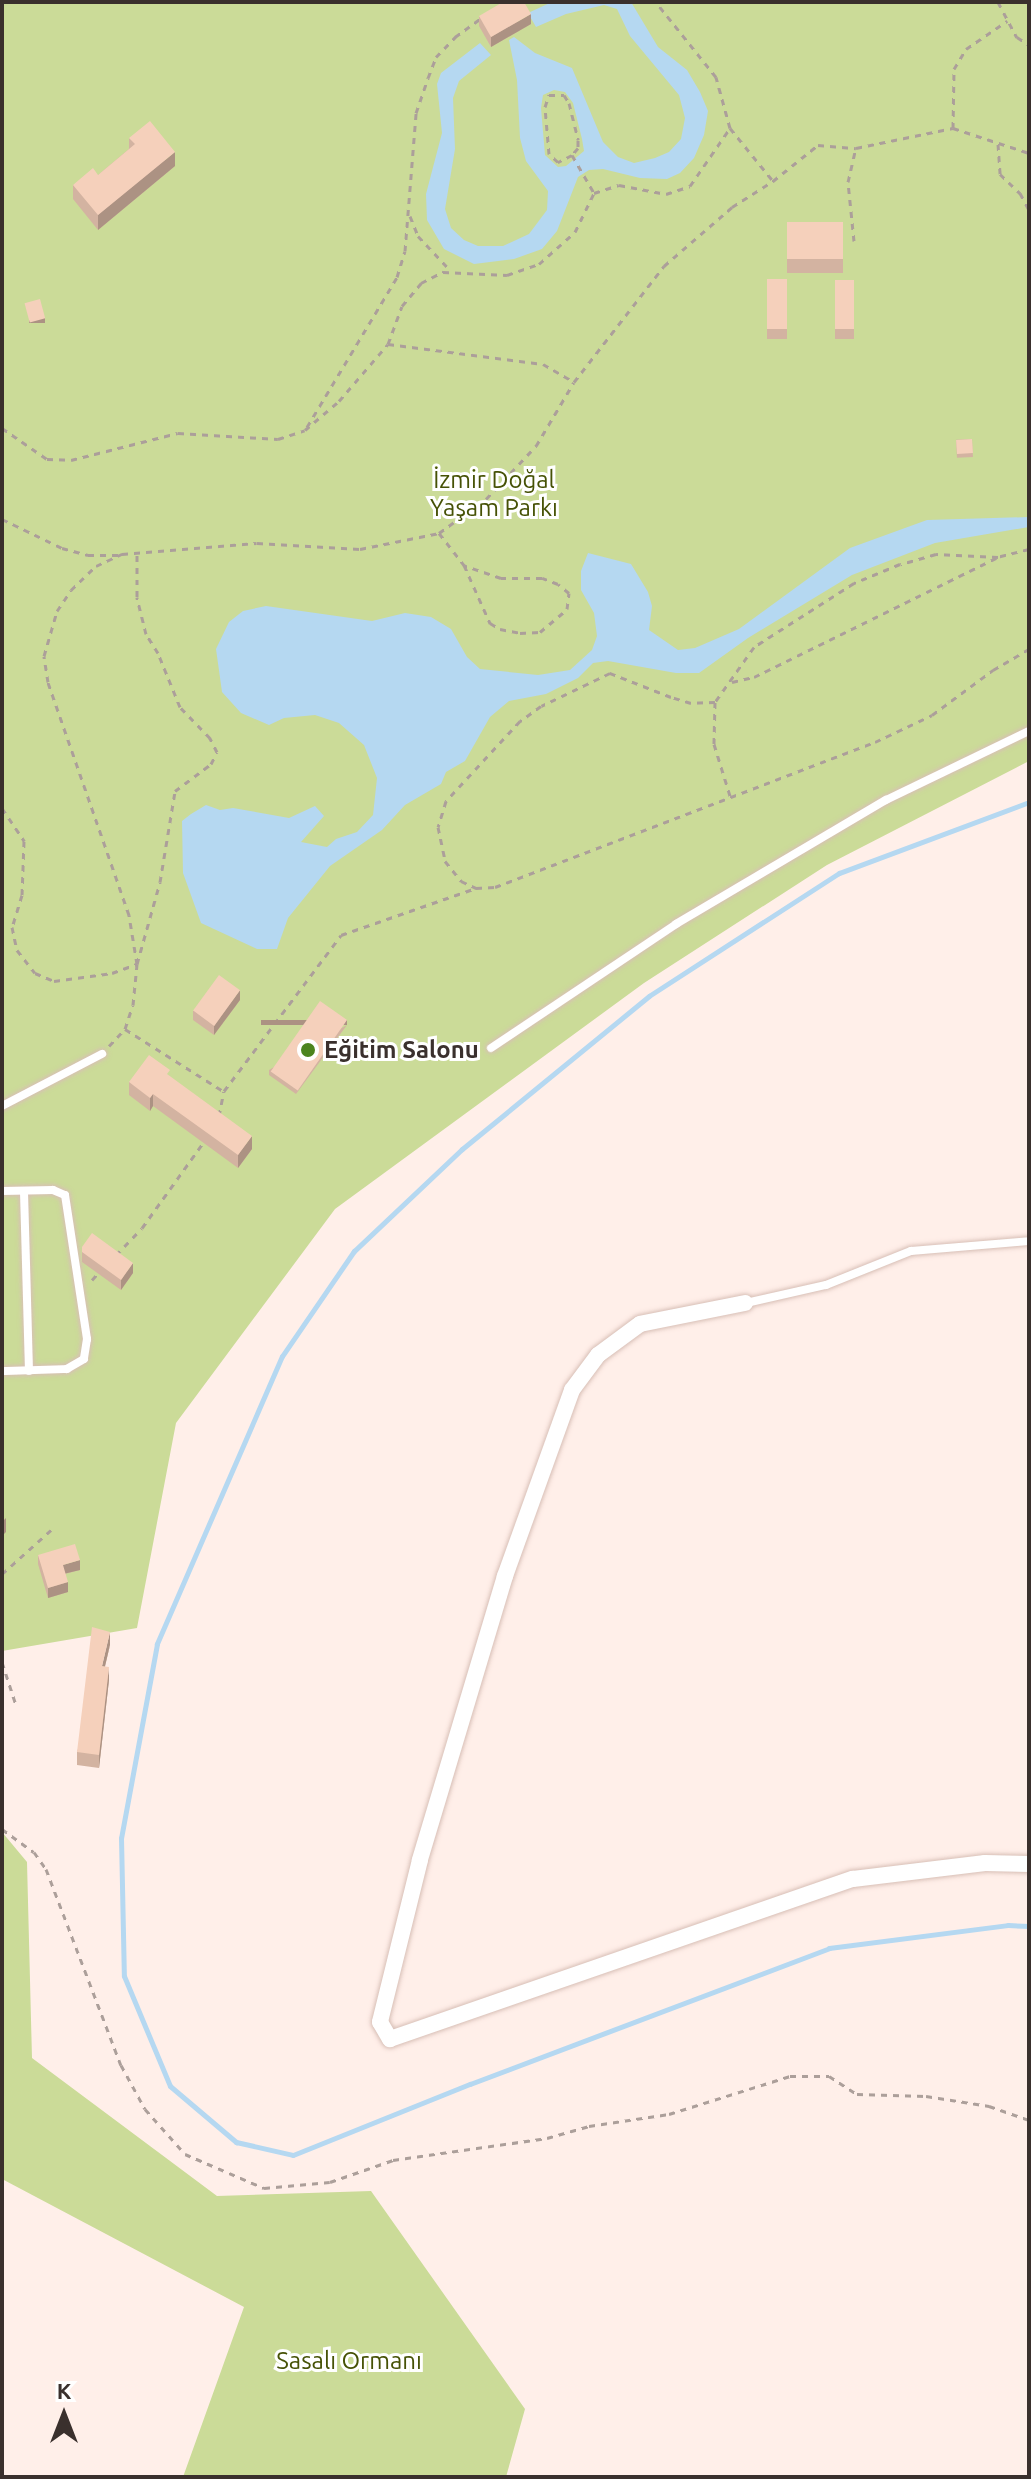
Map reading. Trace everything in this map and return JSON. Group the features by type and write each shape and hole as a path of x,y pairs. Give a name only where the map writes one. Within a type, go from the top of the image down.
{"street":[{"path":"745,1303 640,1324 598,1355 572,1390 505,1576 420,1860 380,2022 390,2039 853,1879 985,1863 1029,1864"}],"lane":[{"path":"491,1048 676,924 886,800 1029,731"},
{"path":"2,1106 102,1054"},
{"path":"2,1191 53,1190 65,1195 87,1339 84,1359 67,1369 2,1371"},
{"path":"24,1192 29,1371"},
{"path":"745,1303 826,1285 911,1251 1029,1241"}],"path":[{"path":"656,2 716,77 730,128 773,181"},
{"path":"998,2 1017,37 1029,45"},
{"path":"305,430 397,277 405,251 416,113 436,57 455,37 489,12"},
{"path":"953,128 954,69 966,49 1007,21"},
{"path":"573,157 558,162 549,154 545,107 549,95 564,95 569,103 578,140 573,157 594,193"},
{"path":"2,428 47,459 71,460 178,433 278,439 305,430 339,401 388,344 402,306 421,283 451,271 507,275 539,264 575,232 594,193 619,185 666,194 690,186 730,128"},
{"path":"2,519 62,548 88,555 257,543 360,549 439,533 486,499 536,446 574,382 664,266 732,207 773,181 818,145 856,148 953,128 1029,153"},
{"path":"998,143 1000,174 1020,193 1029,210 1029,261"},
{"path":"854,241 848,182 856,148"},
{"path":"409,212 418,236 451,271"},
{"path":"388,344 543,364 574,382"},
{"path":"439,533 464,565 490,623 500,629 520,633 540,632 567,609 569,593 558,584 542,578 501,578 464,565"},
{"path":"732,682 754,677 998,557 1029,549"},
{"path":"102,1054 125,1029 133,1005 137,964 160,882 175,791 211,764 217,752 210,738 180,707 158,653 146,634 137,597 137,553"},
{"path":"122,554 96,566 71,590 57,611 44,656 48,682 129,915 137,964"},
{"path":"731,800 714,744 715,702 754,647 854,583 900,564 936,554 998,557"},
{"path":"217,1124 224,1091 341,935 476,888 495,887 731,800 875,742 932,715 993,670 1029,649"},
{"path":"476,888 461,881 445,861 438,827 446,801 520,721 541,706 610,673 691,703 715,702"},
{"path":"2,808 24,841 22,895 12,927 17,950 35,973 54,981 112,973 137,964"},
{"path":"125,1029 224,1091"},
{"path":"113,1258 142,1228 203,1143"},
{"path":"2,1574 51,1530"},
{"path":"2,1662 16,1705"},
{"path":"2,1829 34,1852 46,1869 121,2065 145,2109 185,2154 264,2188 330,2182 393,2160 547,2138 589,2126 669,2114 790,2076 829,2076 857,2094 926,2096 989,2106 1029,2120"}],"green space":[{"name":"İzmir Doğal Yaşam Parkı","path":"2,2 1029,2 1029,761 827,865 644,983 335,1209 176,1423 137,1628 2,1651"},
{"name":"Sasalı Ormanı","path":"2,1832 27,1862 32,2058 217,2196 371,2191 525,2409 506,2477 183,2477 244,2307 2,2179"}],"water":[{"path":"552,2 631,2 658,47 687,70 700,92 708,111 704,135 694,158 680,173 667,179 640,178 603,169 589,170 578,177 557,231 542,249 514,259 474,264 444,249 427,220 426,194 442,133 437,84 441,73 480,43 491,55 459,81 453,98 455,149 445,209 451,228 464,240 478,246 503,246 529,234 547,210 548,191 526,161 520,138 517,80 509,40 514,37 535,53 572,68 603,142 618,157 634,163 655,158 669,152 681,139 685,118 679,95 630,36 617,9 604,5 566,14 536,27 528,13","holes":["554,90 565,92 573,103 584,151 566,166 558,167 545,155 541,108 543,95"]},
{"path":"1029,517 1029,527 935,543 852,575 748,638 699,673 676,673 608,661 593,663 578,678 546,694 509,701 490,717 465,761 446,772 441,784 405,805 382,830 330,866 288,918 277,949 257,949 201,923 183,873 182,821 191,814 206,805 220,810 233,808 289,818 315,806 324,816 301,842 327,847 336,839 357,832 373,815 377,778 364,745 339,723 315,715 284,718 269,725 241,713 222,692 216,649 229,622 243,611 266,606 372,621 405,613 431,617 451,629 467,657 480,669 538,675 570,670 592,650 597,636 594,613 581,590 581,571 588,553 631,564 648,592 652,606 649,630 678,650 695,648 739,629 850,548 927,520"}],"building":[{"path":"503,2 524,2 531,14 491,37 479,16"},
{"path":"150,121 175,152 98,215 73,185 93,168 98,175 135,144 129,138"},
{"path":"787,222 843,222 843,259 787,259"},
{"path":"767,279 787,279 787,329 767,329"},
{"path":"835,280 854,280 854,329 835,329"},
{"path":"40,299 45,318 30,322 25,303"},
{"path":"972,439 973,453 957,454 956,440"},
{"path":"219,975 240,990 214,1026 193,1011"},
{"name":"Eğitim Salonu","path":"320,1001 347,1020 298,1090 271,1071"},
{"path":"149,1055 170,1070 167,1074 252,1136 238,1155 153,1094 150,1098 129,1082"},
{"path":"92,1233 133,1263 121,1280 82,1252"},
{"path":"75,1544 80,1560 63,1565 68,1582 48,1588 38,1555"},
{"path":"92,1627 110,1632 102,1666 109,1667 99,1755 77,1752"}],"waterway":[{"path":"1029,802 839,873 649,996 462,1149 354,1251 282,1356 157,1644 121,1838 124,1976 170,2086 236,2142 293,2155 470,2084 829,1948 1008,1925 1029,1926"}],"place":[{"name":"Eğitim Salonu","path":"308,1050"}]}
